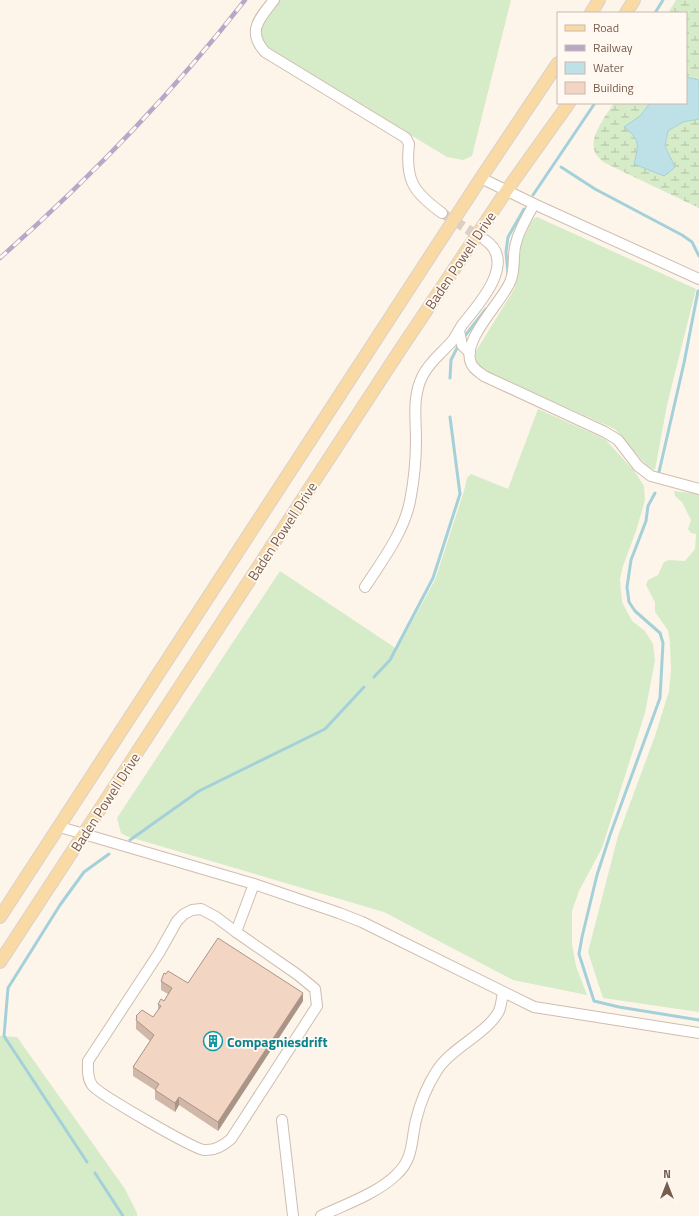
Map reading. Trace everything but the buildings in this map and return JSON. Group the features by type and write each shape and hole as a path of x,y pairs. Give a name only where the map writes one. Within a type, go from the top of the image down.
{"main road":[{"path":"592,12 599,0"},
{"path":"627,12 634,0"},
{"name":"Baden Powell Drive","path":"0,917 481,178 557,64"},
{"name":"Baden Powell Drive","path":"0,962 400,350 507,190 568,104"}],"street":[{"path":"274,0 260,18 255,29 257,43 265,52 406,138 410,144 407,161 410,177 419,196 442,213"},
{"path":"481,178 534,204 699,279"},
{"path":"534,204 516,243 512,280 506,294 495,305 474,339 470,353 470,362 475,369 484,376 605,432 618,440 638,466 651,476 699,489"},
{"path":"365,587 390,547 404,520 410,502 416,442 417,388 424,373 444,348 452,341 458,331 484,299 495,277 497,257 493,246 485,240"},
{"path":"458,331 462,345 470,353"},
{"path":"60,827 254,884 339,912 534,1007 699,1033"},
{"path":"236,932 254,884"},
{"path":"202,909 216,917 236,932 298,975 315,990 317,1006 232,1139 220,1148 213,1150 202,1150 142,1118 97,1090 89,1078 88,1061 184,914 192,910 202,909"},
{"path":"321,1216 378,1188 396,1176 406,1164 411,1152 416,1121 424,1096 436,1072 446,1058 486,1026 499,1011 503,993"},
{"path":"282,1120 293,1216"}],"green space":[{"path":"279,0 511,0 472,156 463,160 447,157 264,46 260,40 262,22"},
{"path":"676,0 699,0 699,80 687,77 687,12 669,12"},
{"path":"613,104 649,104 640,116 634,135 639,147 675,167 665,146 668,131 683,122 699,119 699,208 601,160 596,154 594,141 602,121"},
{"path":"537,217 696,289 667,405 655,470 648,467 615,429 482,370 475,361 476,351 515,288 522,242 533,219"},
{"path":"538,409 605,439 635,472 644,486 645,500 620,579 622,602 632,621 645,631 653,644 655,660 645,713 602,848 579,891 572,911 572,944 576,966 587,995 513,980 384,912 126,836 121,833 117,818 280,571 397,649 435,580 467,478 471,474 508,489"},
{"path":"674,491 699,494 699,1012 603,998 588,952 618,836 655,736 669,691 671,671 668,630 655,612 655,602 646,585 648,580 658,575 664,562 669,560 685,561 695,549 696,534 691,533 688,529 691,520 682,502 675,496"},
{"path":"0,1036 17,1037 125,1189 137,1213 137,1216 0,1216"}],"water":[{"path":"687,77 699,80 699,119 683,122 668,131 665,146 675,167 664,176 634,164 637,152 636,139 624,127 640,116 649,104 687,104"}],"waterway":[{"path":"656,12 663,0"},
{"path":"533,195 594,104"},
{"path":"561,167 595,189 682,235 692,242 699,256"},
{"path":"508,274 506,252 508,237 524,209"},
{"path":"659,472 684,363 698,291"},
{"path":"464,337 486,309"},
{"path":"450,378 451,360 458,346"},
{"path":"374,677 390,660 433,578 460,494 450,417"},
{"path":"655,493 648,506 646,521 631,560 627,587 629,602 635,611 660,633 663,643 660,698 597,875 579,954 594,1001 619,1007 699,1020"},
{"path":"130,840 199,791 325,729 364,687"},
{"path":"87,1162 4,1036 8,988 60,905 84,872 109,854"},
{"path":"95,1173 123,1216"}],"tunnel":[{"path":"442,213 483,239"}],"railway":[{"path":"0,258 66,198 128,135 188,69 245,0"}],"place":[{"name":"Compagniesdrift","path":"213,1041"}]}
